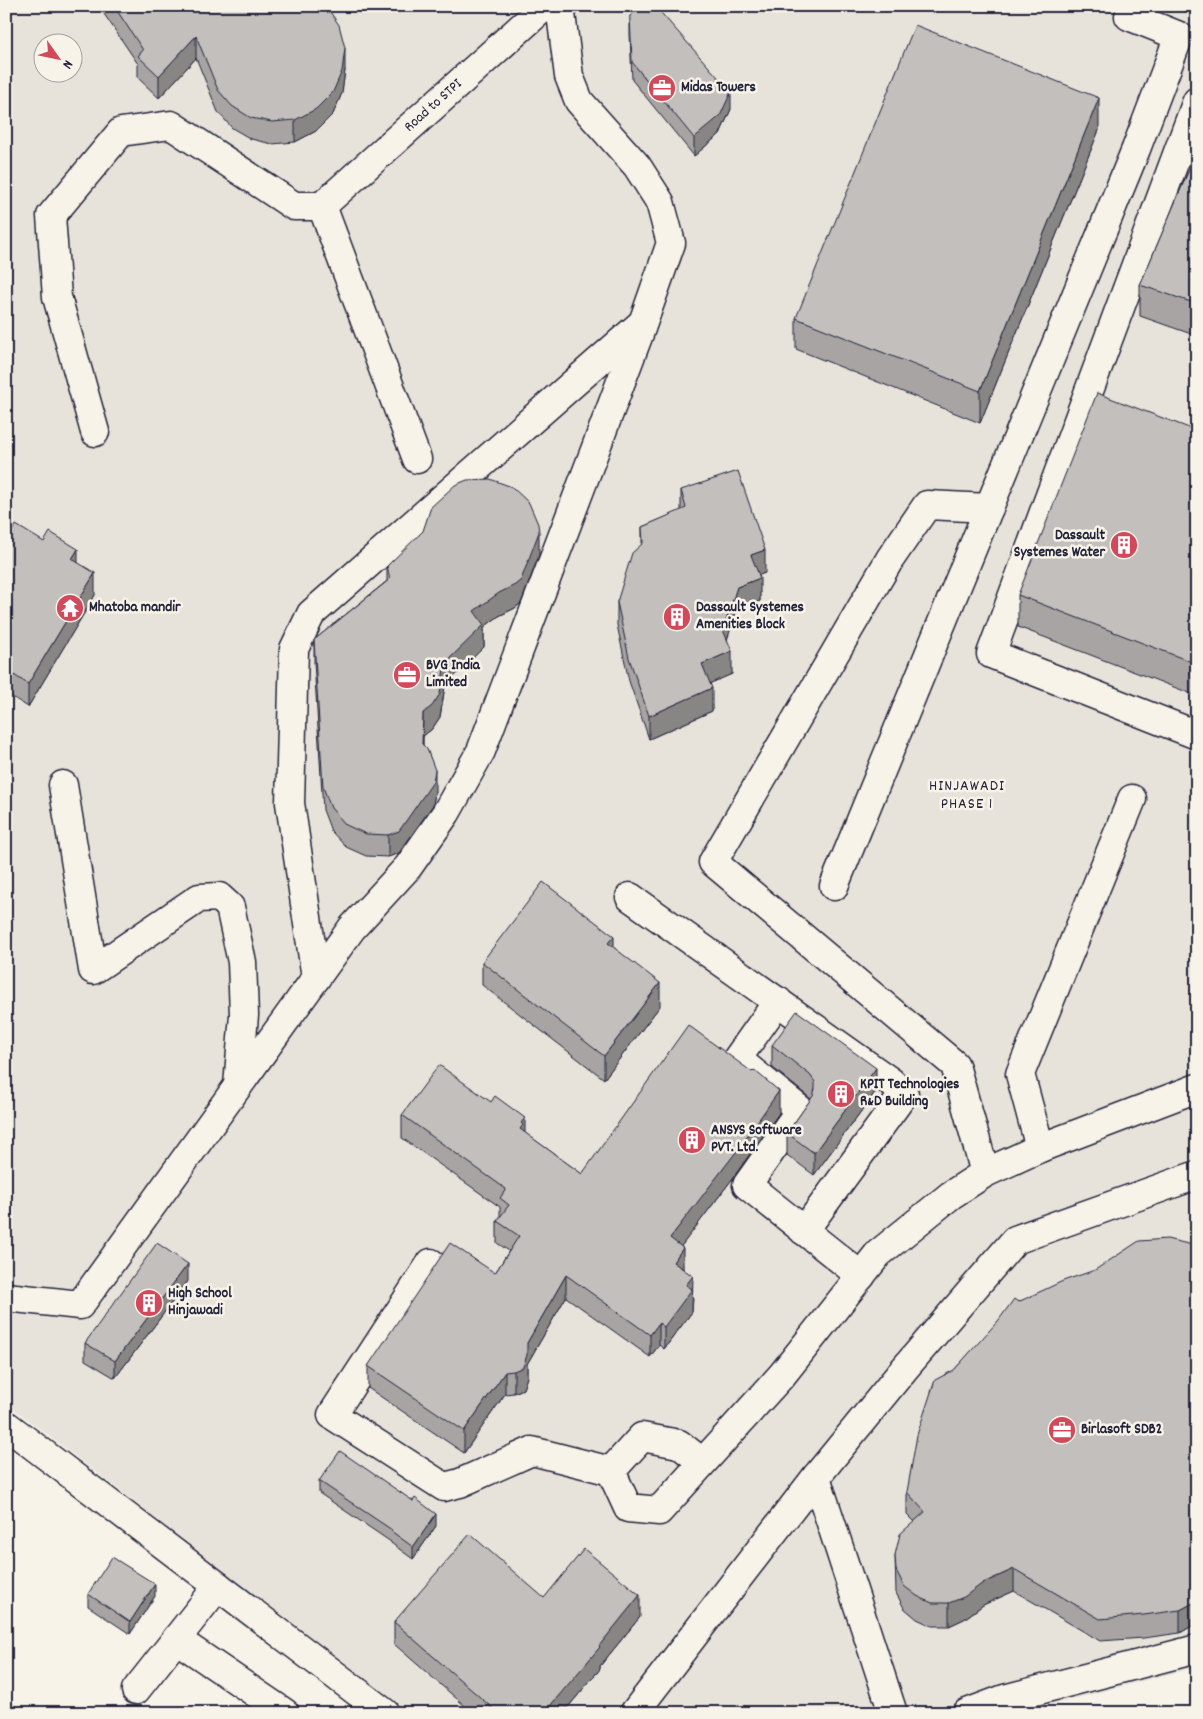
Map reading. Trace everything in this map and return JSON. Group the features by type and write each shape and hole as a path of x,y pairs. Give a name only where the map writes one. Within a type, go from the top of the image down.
{"street":[{"name":"Road to STPI","path":"322,206 545,6"},
{"path":"6,1297 80,1305 352,928 408,867 446,814 480,751 643,323 671,243 660,202 637,166 579,101 569,76 560,6"},
{"path":"834,886 1133,158 1179,36 1128,16"},
{"path":"1197,101 991,654 1197,736"},
{"path":"95,432 57,297 51,216 121,132 171,125 294,206 322,206 417,459"},
{"path":"316,978 290,803 294,649 311,614 643,323"},
{"path":"985,1173 955,1065 713,862 890,559 927,505 989,508"},
{"path":"63,785 93,970 199,898 219,897 230,908 242,962 244,1015 238,1086"},
{"path":"1040,1148 1020,1074 1132,799"},
{"path":"630,897 778,1001 904,1094 804,1230"},
{"path":"778,1001 737,1059 800,1110 747,1185 861,1276"},
{"path":"611,1471 628,1508 659,1511 782,1375 878,1254 951,1194 985,1173 1040,1148 1197,1088"},
{"path":"634,1713 816,1477 905,1368 1015,1240 1197,1175"},
{"path":"431,1263 332,1415 444,1487 460,1483 532,1451 611,1471"},
{"path":"6,1425 385,1713"},
{"path":"611,1471 642,1437 679,1444 702,1462"},
{"path":"816,1477 893,1713"},
{"path":"136,1690 218,1586"},
{"path":"176,1639 285,1713"},
{"path":"967,1713 1004,1700 1197,1650"}],"shaded area":[{"path":"6,6 1197,6 1197,1667 1019,1713 408,1713 6,1403"}],"building":[{"path":"114,6 326,6 339,25 345,48 342,71 333,92 316,109 295,120 272,122 251,118 232,106 218,90 196,36 159,76 138,56 143,50"},
{"path":"641,6 655,6 731,92 720,116 694,138 632,62 630,16"},
{"path":"915,25 1099,98 980,391 796,318"},
{"path":"1197,151 1197,304 1140,285"},
{"name":"Dassault Systemes Water","path":"1097,393 1197,431 1197,664 1018,595"},
{"name":"Dassault Systemes Amenities Block","path":"738,471 765,550 751,555 760,578 737,587 723,630 732,651 702,664 712,688 649,716 629,658 617,602 632,553 643,543 642,527 686,508 681,490"},
{"path":"490,479 512,487 529,503 538,524 539,532 521,580 474,611 484,625 445,663 440,694 432,706 423,713 422,744 427,749 435,770 433,782 399,831 388,835 366,834 346,825 331,808 323,787 314,640 390,579 387,566 423,531 431,507 455,485 467,480"},
{"path":"16,525 44,542 50,532 78,549 72,559 95,573 28,684 6,670 6,541"},
{"path":"543,882 614,936 608,943 660,983 604,1056 482,962"},
{"name":"KPIT Technologies R&D Building","path":"797,1011 876,1068 814,1153 787,1133 813,1096 815,1082 810,1075 772,1045"},
{"path":"688,1025 752,1072 754,1070 779,1091 733,1156 670,1238 683,1248 673,1262 693,1276 686,1285 692,1289 664,1327 659,1323 650,1335 566,1275 527,1343 527,1355 523,1367 505,1372 464,1431 368,1366 450,1243 495,1273 519,1236 497,1221 509,1205 500,1198 506,1189 402,1115 439,1065 491,1102 495,1096 525,1118 521,1123 523,1125 520,1129 582,1174"},
{"name":"Birlasoft SDB2","path":"1167,1239 1197,1246 1197,1601 1180,1610 1100,1619 1014,1569 983,1583 964,1597 949,1603 932,1603 917,1596 904,1586 896,1570 895,1555 900,1534 925,1512 907,1492 917,1435 935,1380 954,1370 998,1321 1014,1299 1018,1302 1063,1281 1095,1270 1139,1241"},
{"name":"High School Hinjawadi","path":"157,1243 188,1264 115,1361 85,1343"},
{"path":"340,1451 413,1501 415,1498 436,1514 413,1547 392,1530 319,1481"},
{"path":"470,1534 544,1598 584,1549 640,1595 600,1647 544,1713 498,1713 394,1622"},
{"path":"112,1557 155,1584 130,1622 88,1594"}],"place":[{"name":"Midas Towers","path":"662,88"},
{"name":"Dassault Systemes Water","path":"1124,545"},
{"name":"Mhatoba mandir","path":"70,608"},
{"name":"Dassault Systemes Amenities Block","path":"677,617"},
{"name":"BVG India Limited","path":"407,675"},
{"name":"KPIT Technologies R&D Building","path":"841,1094"},
{"name":"ANSYS Software PVT. Ltd.","path":"692,1140"},
{"name":"High School Hinjawadi","path":"149,1303"},
{"name":"Birlasoft SDB2","path":"1062,1430"}],"district":[{"name":"HINJAWADI PHASE 1","path":"967,795"}]}
